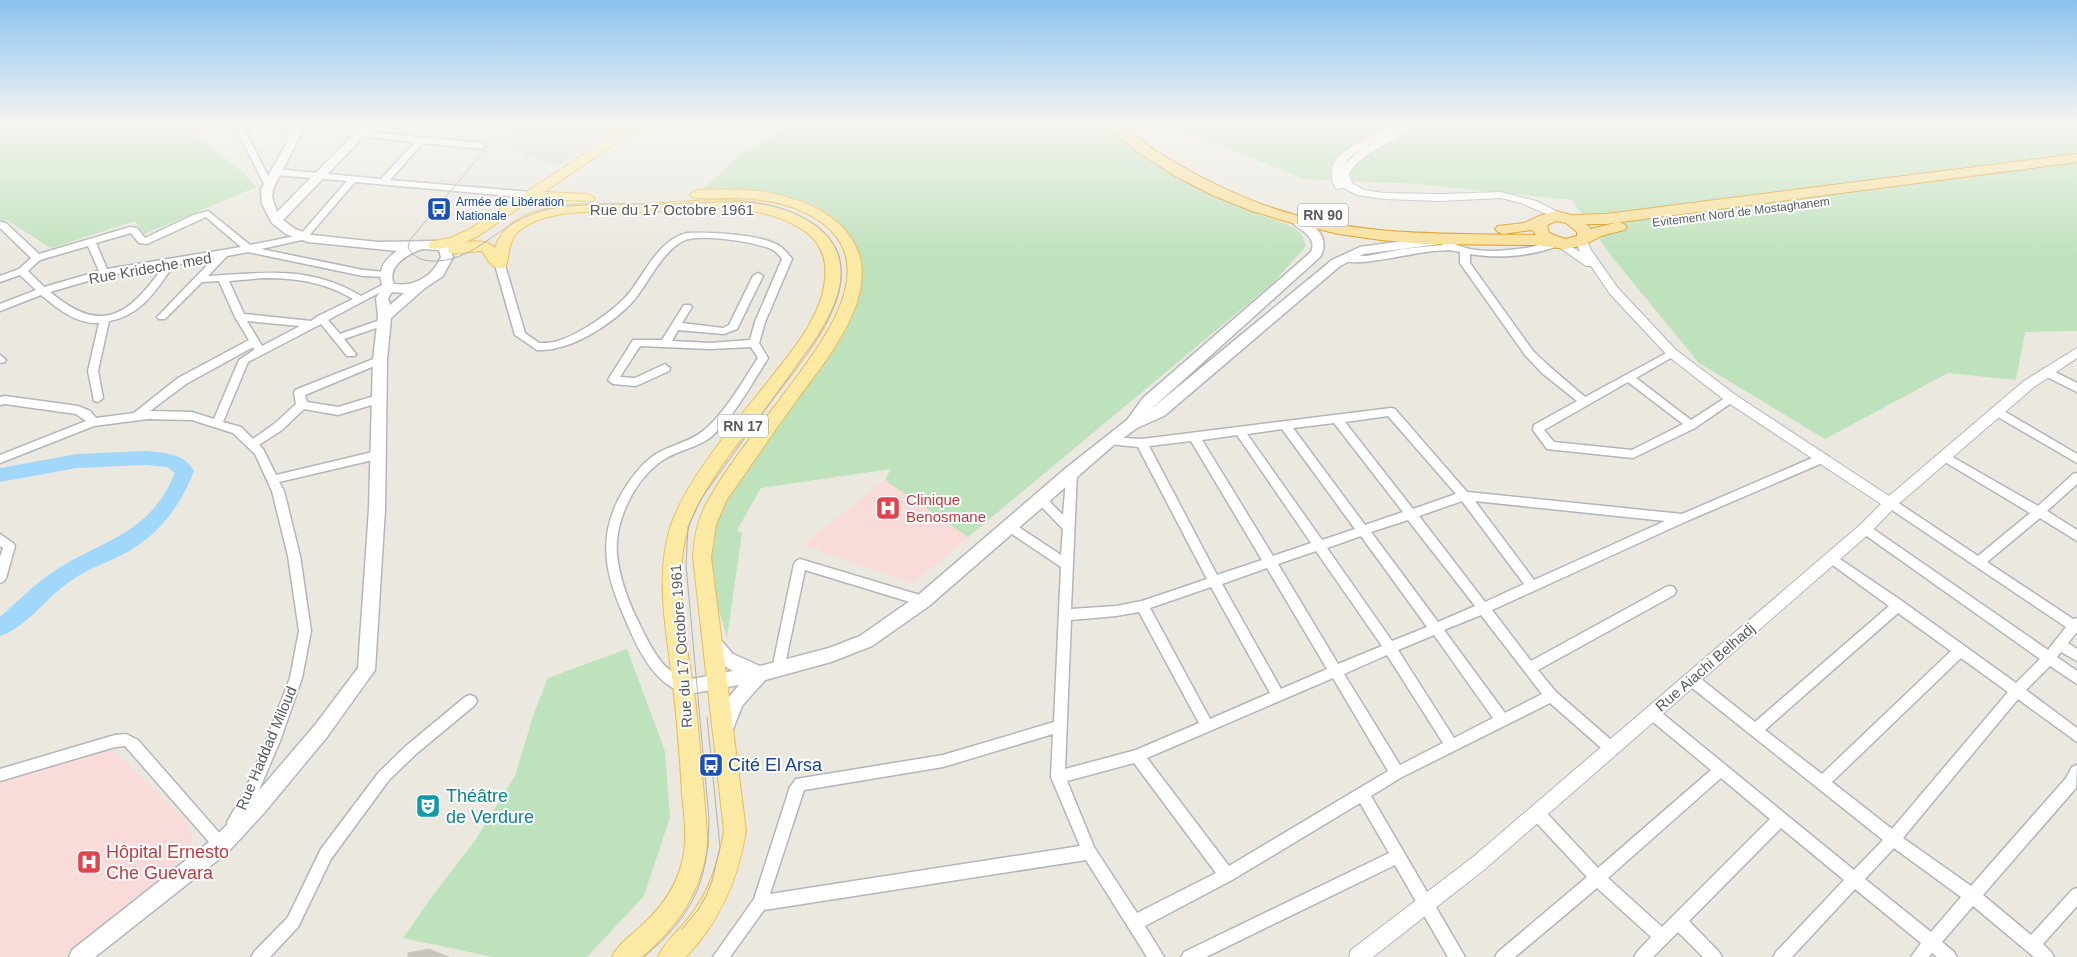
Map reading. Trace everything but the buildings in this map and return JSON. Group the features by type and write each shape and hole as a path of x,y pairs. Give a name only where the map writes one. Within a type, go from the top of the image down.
{"highway":[{"name":"RN 90","path":"1173,169 1232,197 1297,220 1372,234 1444,242 1516,238 1556,242"},
{"name":"RN 90","path":"1193,169 1225,185 1266,200 1312,213 1365,224 1408,229 1515,228 1527,227 1541,221"},
{"name":"Evitement Nord de Mostaghanem","path":"1541,221 1549,217 1606,219 1995,169"},
{"name":"Evitement Nord de Mostaghanem","path":"1556,242 1572,244 1596,232 1611,228 2072,169"},
{"path":"1567,218 1584,230 1583,239"},
{"path":"1541,221 1539,224 1540,231 1556,242"}],"main road":[{"path":"278,169 269,186 266,197 276,220 282,227 303,237 396,248 453,242 466,237 568,169"},
{"path":"276,220 326,169"},
{"path":"561,198 556,188 556,182 564,171"},
{"name":"Rue du 17 Octobre 1961","path":"531,195 561,198 721,193 771,197 796,203 819,215 844,236 852,252 855,268 853,287 845,312 820,356 720,496 708,516 702,557 735,830 728,869 720,891 707,915 670,957"},
{"path":"384,319 438,272 455,251 522,204 531,195"},
{"name":"Rue du 17 Octobre 1961","path":"455,251 498,236 534,218 569,210 749,206 788,216 806,226 822,239 833,263 833,282 821,316 806,341 704,481 682,521 674,550 675,618 697,845 694,866 682,896 660,924 624,957"},
{"path":"1132,424 1148,402 1316,254 1320,245 1318,240 1311,230 1297,220"},
{"path":"500,265 503,242 512,230"},
{"path":"683,687 760,674 831,656 866,641 923,601 1110,440 1132,424 1160,412 1343,258 1371,249 1444,242"},
{"path":"435,244 455,251 468,246 486,247 500,265"},
{"path":"374,246 379,252 386,277 404,289 422,285"},
{"path":"79,957 221,845 257,807 321,731 366,670 372,603 378,399 384,319 382,298 386,277 401,253 418,246"},
{"path":"1316,254 1343,258"},
{"path":"713,643 718,653 734,664 760,674"},
{"path":"724,731 735,702 760,674"}],"street":[{"path":"260,169 269,186"},
{"path":"383,182 395,169"},
{"path":"1336,169 1335,177 1340,188 1348,194 1364,199 1386,202 1504,202 1523,208 1541,221"},
{"path":"1348,169 1344,173 1344,177 1348,185 1359,192 1390,197 1500,195 1522,199 1567,218"},
{"path":"276,172 531,195"},
{"path":"303,237 353,180"},
{"path":"0,279 22,271 37,258 130,230 134,230 142,241 147,241 196,217 208,214 249,249 292,260 386,277"},
{"path":"0,225 3,225 37,258"},
{"path":"500,265 520,335 537,347 556,345 603,321 626,303 668,248 682,236 706,236 757,241 777,248 787,259 760,322 754,343 763,358 709,431 694,443 659,457 638,476 618,512 611,546 623,602 647,652 670,681 683,687"},
{"name":"Rue Krideche med","path":"0,308 43,291 104,273 224,254 303,237"},
{"path":"1583,239 1584,250 1614,291 1672,353 1732,399 2075,625 1893,839 1780,957"},
{"path":"91,242 104,273"},
{"path":"1444,242 1465,252 1545,249 1556,242 1576,252 1596,267"},
{"path":"1465,252 1465,263 1529,353 1546,370 1585,402"},
{"path":"162,317 224,254"},
{"path":"280,274 292,260"},
{"path":"22,271 43,291 76,314 90,320 105,319 124,314 134,307 146,296 171,262"},
{"path":"201,279 280,274 323,280 347,290 361,300"},
{"path":"676,326 724,331 733,327 758,276"},
{"path":"217,424 244,360 321,318 361,300 386,277"},
{"path":"223,279 240,317 260,351"},
{"path":"665,343 686,307"},
{"path":"240,317 311,324"},
{"path":"321,318 351,354"},
{"path":"98,398 93,371 105,319"},
{"path":"338,338 384,319"},
{"path":"137,416 182,381 255,340"},
{"path":"664,368 636,382 613,380 637,342 703,346 735,346 754,343"},
{"name":"Rue Aiachi Belhadj","path":"1358,957 1479,863 1863,531 1890,503 2029,384 2077,352"},
{"path":"1672,353 1538,428 1548,444 1633,454 1691,425 1732,399"},
{"path":"302,405 299,394 380,360"},
{"path":"2047,372 2077,388"},
{"path":"1630,378 1691,425"},
{"path":"302,405 338,412 378,399"},
{"path":"0,402 5,400 78,410 86,414 93,422"},
{"path":"252,445 272,432 302,405"},
{"path":"1110,440 1142,443 1337,419 1385,411 1391,412 1464,496 1532,586"},
{"path":"1997,411 2077,459"},
{"name":"Rue Haddad Miloud","path":"0,459 93,422 137,416 192,416 237,430 259,452 278,491 294,556 305,631 296,678 273,741 249,797 221,845"},
{"path":"1337,419 1551,696 1612,749"},
{"path":"1284,425 1361,531 1437,628 1503,720"},
{"path":"1239,430 1390,648 1452,746"},
{"path":"1194,436 1397,773"},
{"path":"1142,443 1214,581 1278,696"},
{"path":"272,480 377,455"},
{"path":"1944,456 2077,536"},
{"path":"1058,777 1137,756 1484,608 1683,518 1823,458"},
{"path":"1071,472 1058,777 1089,852 1156,957"},
{"path":"1979,562 2039,512 2077,477"},
{"path":"1066,615 1116,611 1142,606 1464,496 1683,518"},
{"path":"1041,500 1069,528"},
{"path":"1010,527 1068,566"},
{"path":"1863,531 2046,661 2077,678"},
{"path":"0,539 8,546 0,578"},
{"path":"1831,558 1961,650 2077,736"},
{"path":"778,669 800,564 923,601"},
{"path":"1530,668 1670,591"},
{"path":"1756,730 1898,605"},
{"path":"1142,606 1207,726"},
{"path":"2060,644 2077,656"},
{"path":"1822,783 1961,650"},
{"path":"1691,679 1893,839 1972,896 2046,957"},
{"path":"1134,923 1227,875 1397,773 1551,696"},
{"path":"259,957 294,922 326,854 384,776 411,750 470,701"},
{"path":"1652,713 1949,957"},
{"path":"721,957 760,903 797,787 804,782 943,761 1061,726"},
{"path":"0,775 115,741 126,740 133,744 221,845"},
{"path":"1137,756 1227,875"},
{"path":"1503,957 1597,878 1720,770"},
{"path":"1919,957 2075,781"},
{"path":"1362,794 1457,957"},
{"path":"1537,813 1597,878 1662,937"},
{"path":"1642,957 1781,818"},
{"path":"760,903 1089,852"},
{"path":"1189,957 1398,856"},
{"path":"2032,945 2077,895"},
{"path":"1678,921 1714,957"}],"shaded area":[{"name":"Clinique Benosmane","path":"885,480 968,537 913,584 803,545"},
{"name":"Hôpital Ernesto Che Guevara","path":"110,747 188,823 192,837 189,850 168,874 61,957 0,957 0,780"}],"green space":[{"path":"0,169 239,169 256,187 144,234 135,221 51,248 7,220 0,223"},
{"path":"725,169 1163,169 1233,203 1292,227 1301,233 1306,246 1274,282 968,537 885,480 891,469 761,488 737,530 742,533 727,638 710,579 711,531 727,500 854,309 862,268 861,259 854,241 834,218 818,208 801,200 782,195 742,190 703,190"},
{"path":"1279,169 2077,169 2077,331 2025,332 2016,380 1948,373 1825,439 1699,363 1612,257 1572,200 1419,184 1305,179"},
{"path":"627,649 665,751 670,817 644,896 587,957 493,957 403,938 476,839 515,776 534,713 548,678"}],"waterway":[{"path":"0,475 77,461 146,458 171,460 185,471 176,493 149,526 130,541 65,574 5,625 0,627"}],"tram line":[{"path":"469,169 410,240 408,247 415,256 433,261 458,257 480,246 523,218 540,211 558,207 718,202 760,204 792,212 820,228 830,239 838,253 841,269 840,287 831,312 818,336 701,499 688,527 686,565 709,819 708,842 701,880 686,912 675,927 644,957"},
{"path":"682,929 698,910 706,896 712,881 720,847 707,717"}],"place":[{"name":"Armée de Libération Nationale","path":"439,209"},
{"name":"Clinique Benosmane","path":"888,508"},
{"name":"Cité El Arsa","path":"711,765"},
{"name":"Théâtre de Verdure","path":"428,806"},
{"name":"Hôpital Ernesto Che Guevara","path":"89,862"}]}
